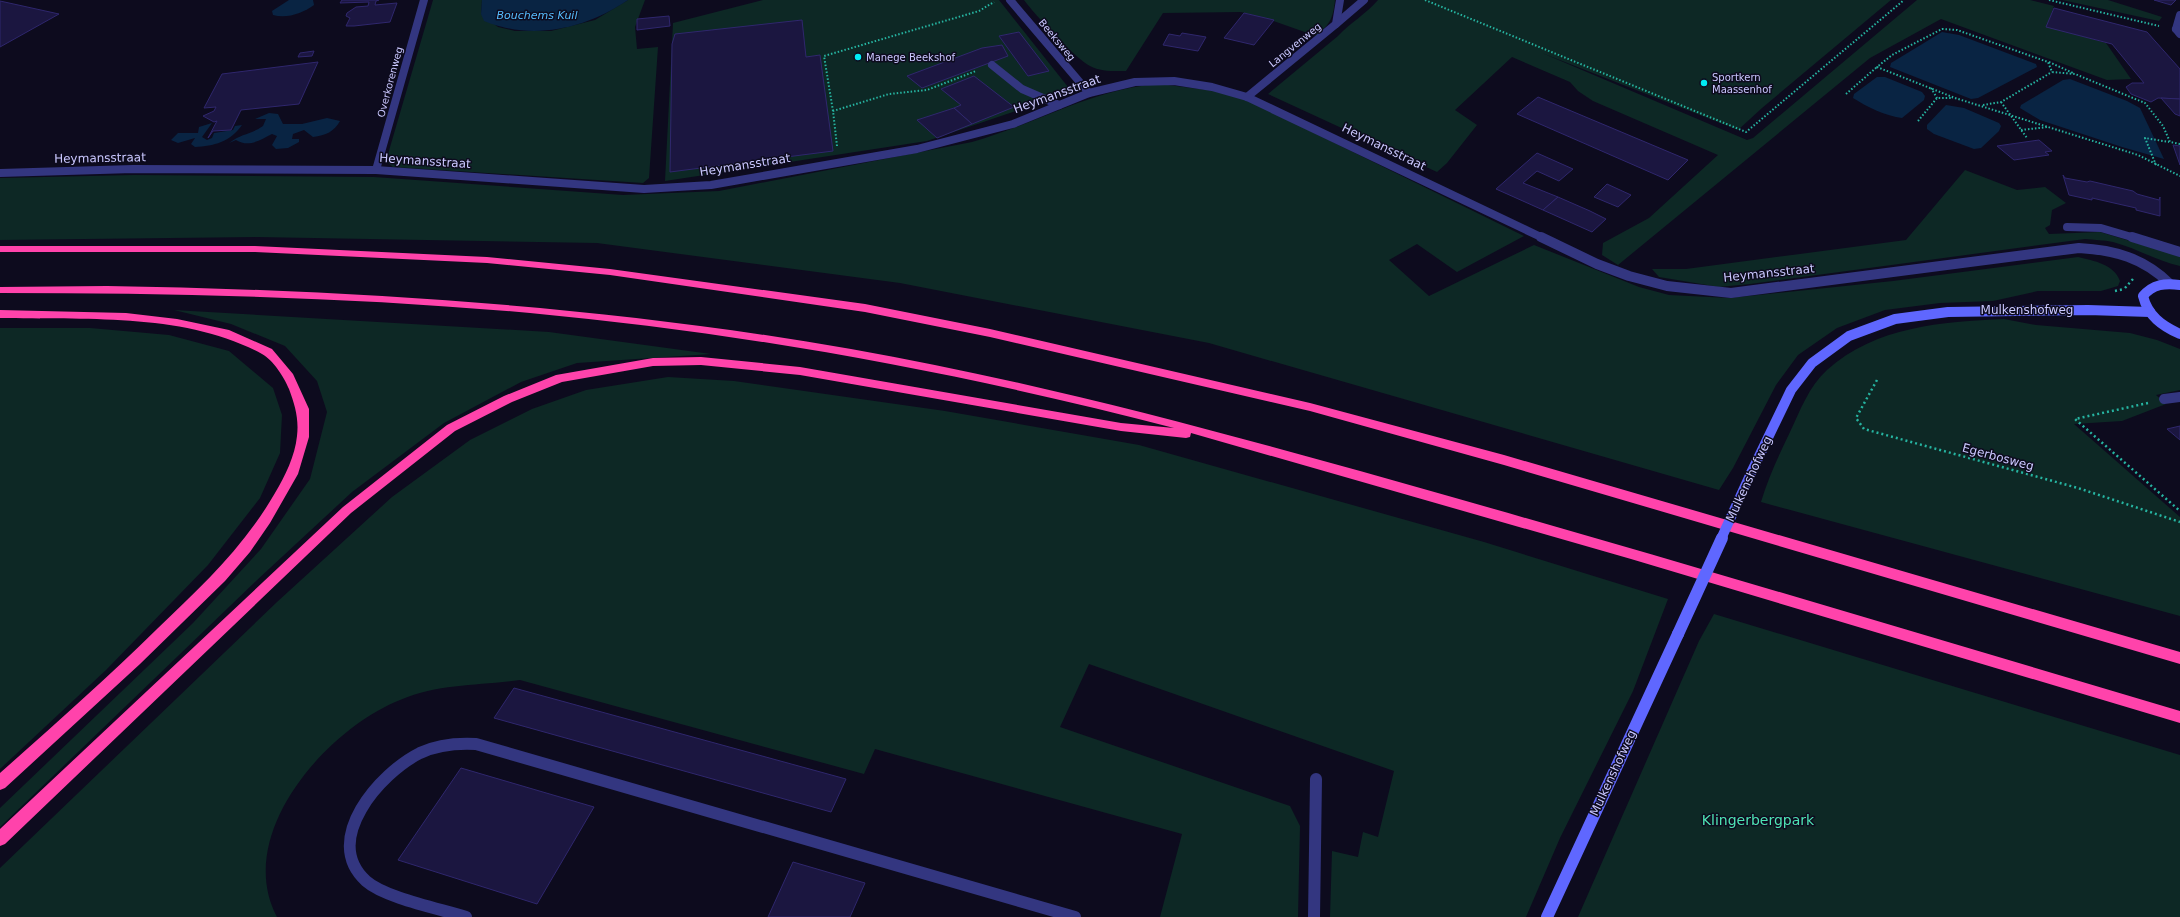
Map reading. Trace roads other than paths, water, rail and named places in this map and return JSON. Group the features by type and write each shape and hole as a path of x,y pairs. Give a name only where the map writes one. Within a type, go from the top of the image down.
{"highway":[{"path":"0,249 255,249 487,260 610,272 865,308 1013,338 1310,407 1511,462 2180,658"},
{"path":"0,290 156,289 256,292 449,302 577,315 711,332 848,353 1088,402 1226,438 1629,552 2180,717"},
{"path":"0,314 126,317 177,323 225,334 268,352 289,377 303,409 303,437 292,474 266,520 245,548 220,577 135,660 0,783"},
{"path":"0,839 347,510 397,468 450,428 508,398 560,378 653,362 701,361 750,365 815,374 1121,427 1226,438"}],"street":[{"name":"Overkorenweg","path":"376,170 424,0"},
{"name":"Beeksweg","path":"1010,0 1089,93"},
{"name":"Langvenweg","path":"1247,96 1336,24 1340,0"},
{"path":"1336,24 1364,0"},
{"path":"2179,31 2180,15"},
{"path":"992,65 1022,89 1059,105"},
{"name":"Heymansstraat","path":"0,174 134,169 376,170 644,188 711,184 917,149 1013,124 1089,93 1135,82 1174,81 1212,87 1247,96 1597,264 1629,276 1667,286 1730,293 2079,248 2102,249 2127,254 2146,262 2169,284"},
{"path":"2067,227 2101,228 2180,252"},
{"path":"2180,285 2157,285 2148,289 2144,296 2145,304 2160,323 2180,334"},
{"name":"Mulkenshofweg","path":"1547,917 1751,473 1791,390 1812,363 1849,336 1895,319 1948,312 2088,310 2150,312"},
{"path":"2164,399 2180,396"},
{"path":"466,917 378,888 367,882 359,873 353,860 350,846 355,820 369,795 385,776 419,754 437,747 454,743 476,744 1042,912 1074,917"},
{"path":"1314,917 1316,779"}],"water":[{"path":"289,0 313,0 314,5 289,16 273,15 272,11"},
{"name":"Bouchems Kuil","path":"482,0 628,0 611,10 576,25 539,31 502,27 484,21 481,14"},
{"path":"1942,32 1959,35 2036,64 2037,67 1978,98 1971,99 1890,67 1891,63"},
{"path":"1877,77 1885,77 1922,92 1925,96 1924,100 1902,118 1877,111 1853,98 1854,94"},
{"path":"2070,79 2127,101 2140,108 2164,159 2040,120 2020,108 2021,105 2063,80"},
{"path":"1946,105 1964,108 1999,123 2001,126 1999,131 1981,148 1974,149 1934,134 1927,129 1927,125"},
{"path":"269,113 278,114 283,124 302,124 327,118 340,121 332,130 322,135 313,137 304,130 293,134 292,139 299,139 299,142 288,148 276,149 272,145 277,136 272,134 259,141 250,143 236,140 229,143 238,137 263,126 266,119 255,119"},
{"path":"212,123 202,137 207,140 212,138 214,133 233,130 235,126 242,125 227,139 209,146 195,147 191,144 195,138 178,143 171,140 178,133 198,133 199,127"}],"place":[{"name":"Manege Beekshof","path":"858,57"},
{"name":"Sportkern Maassenhof","path":"1704,83"}],"park label":[{"name":"Klingerbergpark","path":"1758,820"}]}
